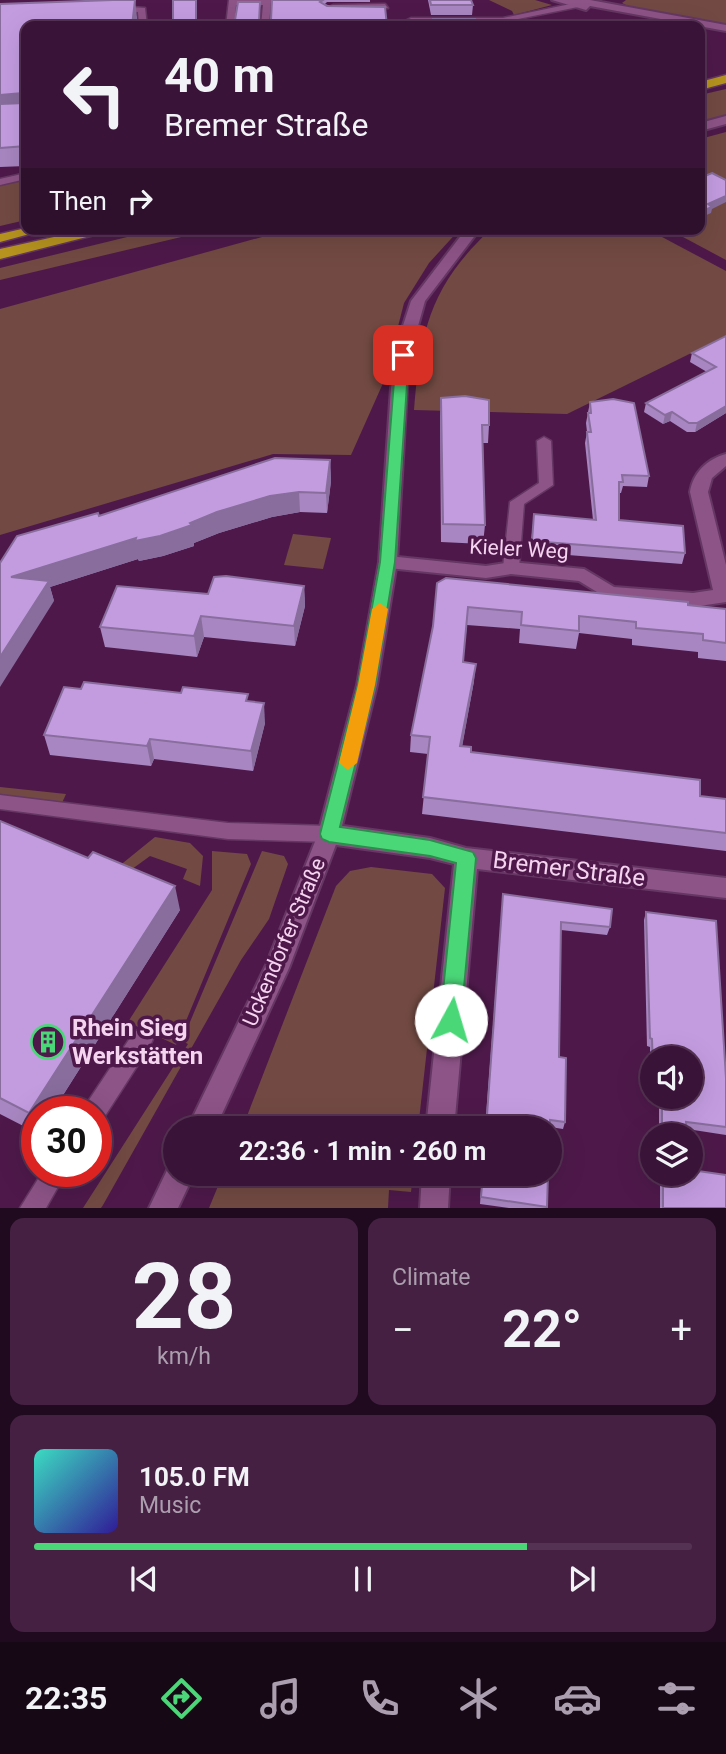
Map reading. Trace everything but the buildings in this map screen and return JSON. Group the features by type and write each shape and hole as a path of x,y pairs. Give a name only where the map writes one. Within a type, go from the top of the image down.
{"highway":[{"path":"705,85 726,79"},
{"path":"0,238 21,233"},
{"path":"0,254 84,235"}],"street":[{"path":"556,0 677,21"},
{"path":"578,3 597,0"},
{"path":"578,3 661,21"},
{"path":"705,26 726,30"},
{"path":"705,29 726,30"},
{"path":"705,126 726,120"},
{"name":"Uckendorfer Straße","path":"207,1116 277,968 329,834 367,685 388,562 399,388 408,334 418,301 429,283 468,235"},
{"path":"725,595 699,492 700,481 706,472 726,459"},
{"name":"Kieler Weg","path":"388,562 486,572 512,568 584,575 610,593 693,600 725,595"},
{"name":"Bremer Straße","path":"329,834 430,848 467,858 726,888"},
{"path":"441,1116 467,858"},
{"path":"163,1208 174,1186"},
{"path":"434,1208 435,1186"}],"lane":[{"path":"231,21 233,1 267,1 265,21"},
{"path":"489,21 527,17 578,3"},
{"path":"327,7 390,8 408,21"},
{"path":"106,9 142,10 143,21"},
{"path":"0,182 21,177"},
{"path":"512,568 517,502 546,485 544,440"},
{"path":"0,802 212,829 329,834"},
{"path":"105,1096 142,1039"},
{"path":"32,1208 46,1187"}],"shaded area":[{"path":"489,0 535,0 552,5 514,15 512,11"},
{"path":"626,0 726,0 726,24 632,8 622,3"},
{"path":"726,89 726,116 705,121 705,94"},
{"path":"726,132 726,260 679,235 705,235 705,138"},
{"path":"21,180 21,221 0,226 0,184"},
{"path":"135,235 190,235 0,280 0,268"},
{"path":"269,235 455,235 429,263 404,303 384,381 351,455 273,454 0,535 0,309"},
{"path":"485,235 658,235 726,271 726,336 567,414 414,410 420,356 432,310 454,270"},
{"path":"293,534 331,538 323,569 284,565"},
{"path":"0,787 66,794 62,803 0,796"},
{"path":"155,837 190,843 203,856 200,886 183,879 187,869 150,856 128,872 118,867"},
{"path":"212,851 247,854 251,864 176,1045 128,1022 212,890"},
{"path":"262,851 284,856 288,864 269,919 241,960 103,1205 101,1208 83,1208 96,1187 112,1187 112,1163 188,1044 182,1041"},
{"path":"371,867 432,874 445,888 419,1116 247,1116 336,886 350,871"},
{"path":"218,1186 412,1186 411,1192 389,1190 388,1208 209,1208"}],"slow traffic":[{"path":"348,763 367,685 380,609"}],"place":[{"name":"Rhein Sieg Werkstätten","path":"48,1042"}],"route":[{"path":"403,355 388,562 367,685 329,834 430,848 467,858 451,1020"}]}
